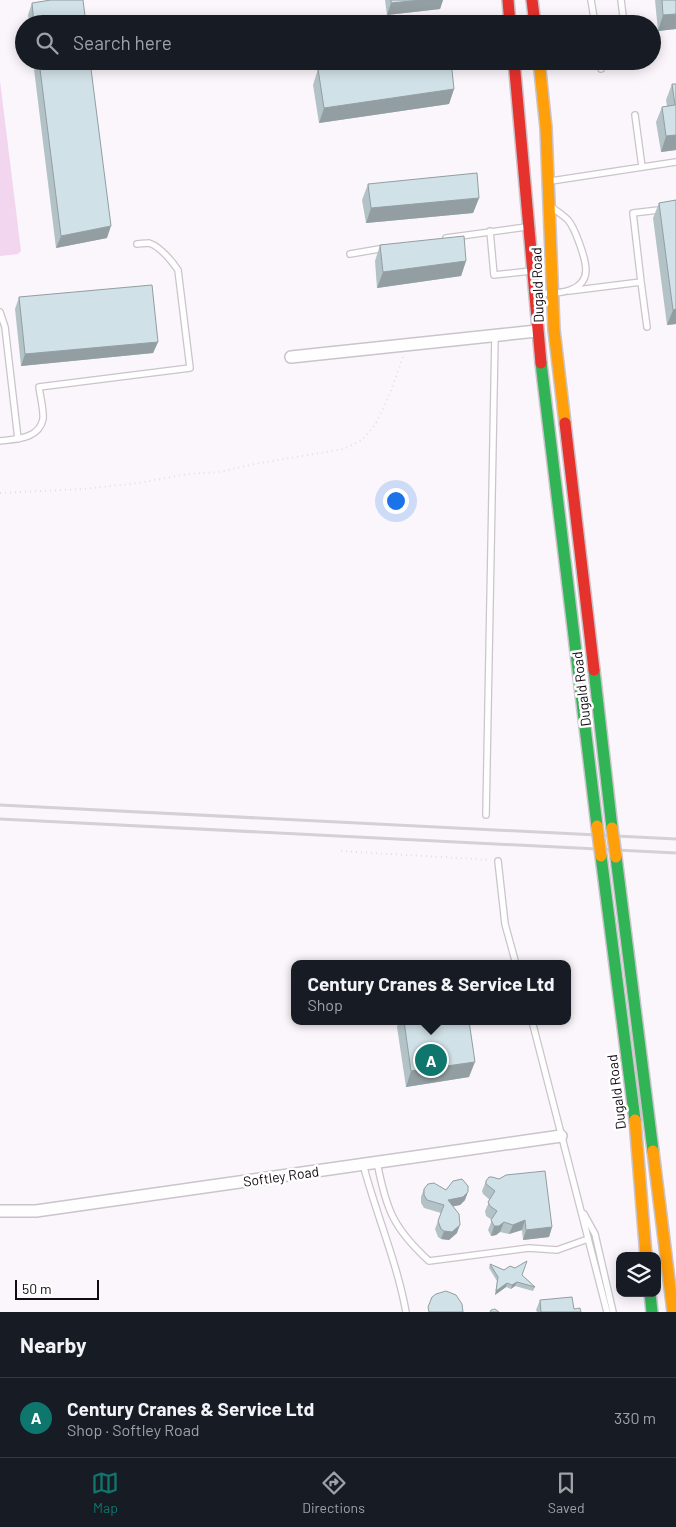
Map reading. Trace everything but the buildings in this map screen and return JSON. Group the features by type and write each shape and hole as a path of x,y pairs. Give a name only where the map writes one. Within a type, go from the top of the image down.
{"main road":[{"path":"508,0 509,15"},
{"path":"532,0 533,15"},
{"name":"Dugald Road","path":"515,70 537,331 634,1113 646,1252"},
{"name":"Dugald Road","path":"539,70 546,128 554,330 612,828 673,1312"},
{"path":"650,1297 652,1312"}],"street":[{"path":"291,357 537,331"},
{"name":"Softley Road","path":"0,1211 36,1211 561,1136"}],"lane":[{"path":"592,0 594,15"},
{"path":"621,0 623,15"},
{"path":"635,115 642,167"},
{"path":"549,182 676,162"},
{"path":"550,205 569,221 577,235 587,267 584,280 570,291"},
{"path":"647,328 633,213 676,208"},
{"path":"443,239 528,226"},
{"path":"490,231 494,275 531,271"},
{"path":"0,441 26,438 37,430 43,419 39,387 190,368 178,270 170,258 156,248 148,243 137,244"},
{"path":"350,254 395,246"},
{"path":"533,294 641,282"},
{"path":"0,312 5,327 18,439"},
{"path":"486,815 494,336"},
{"path":"498,861 505,924 515,960"},
{"path":"533,1025 607,1312"},
{"path":"377,1162 384,1196 392,1217 405,1236 429,1261 529,1248 557,1250 588,1239"},
{"path":"363,1164 372,1200 402,1288 406,1312"},
{"path":"580,1205 595,1234 612,1309"}],"path":[{"path":"0,493 84,489 138,483 188,474 220,472 254,464 344,449 362,440 375,425 390,396 407,345"},
{"path":"341,851 498,861"}],"shaded area":[{"path":"0,81 21,251 18,254 0,256"}],"railway":[{"path":"0,805 676,839"},
{"path":"0,819 676,853"}],"traffic: fast":[{"path":"541,363 597,826"},
{"path":"594,670 612,828"},
{"path":"601,856 635,1120"},
{"path":"616,857 653,1151"},
{"path":"650,1297 652,1312"}],"traffic: slow":[{"path":"540,70 546,128 554,330 565,423"},
{"path":"597,826 601,856"},
{"path":"612,828 616,857"},
{"path":"635,1120 646,1252"},
{"path":"653,1151 673,1312"}],"traffic: jam":[{"path":"508,0 509,15"},
{"path":"532,0 534,15"},
{"path":"515,70 541,363"},
{"path":"565,423 594,670"}],"place":[{"name":"Century Cranes & Service Ltd","path":"431,1060"}]}
